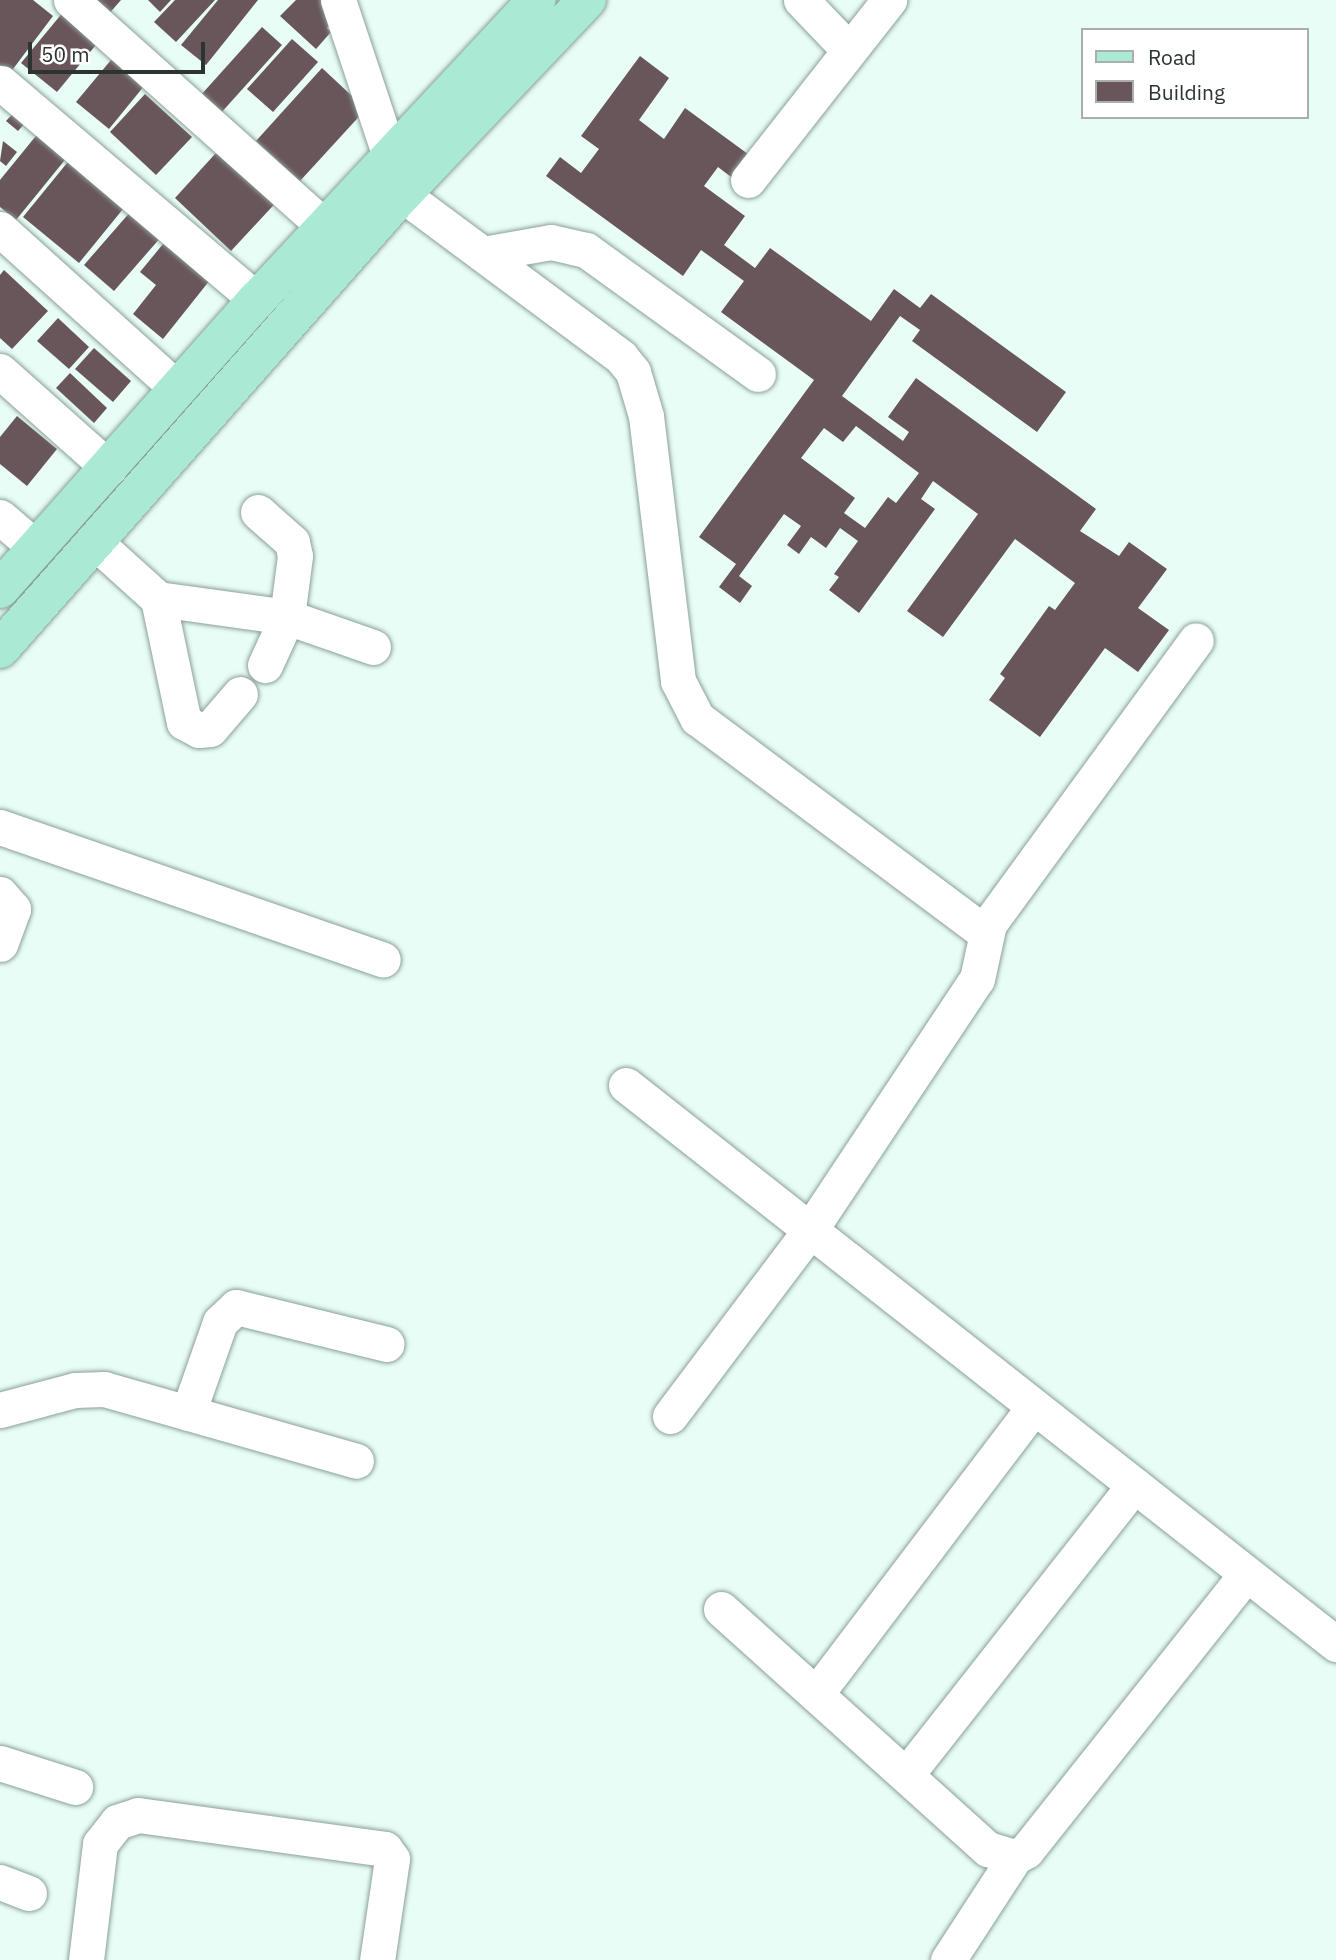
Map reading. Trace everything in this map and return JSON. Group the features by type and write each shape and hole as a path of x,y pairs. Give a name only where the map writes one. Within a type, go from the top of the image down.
{"main road":[{"path":"0,589 257,300 537,0"},
{"path":"0,649 403,195 587,0"}],"street":[{"path":"71,0 325,227"},
{"path":"338,0 388,160 403,195 621,356 633,372 646,416 678,681 697,718 984,932"},
{"path":"801,0 849,50"},
{"path":"748,180 889,0"},
{"path":"1,83 257,300"},
{"path":"0,229 178,389"},
{"path":"483,254 551,242 586,250 758,374"},
{"path":"0,371 109,468"},
{"path":"258,512 295,548 287,617 265,666"},
{"path":"0,517 36,548"},
{"path":"95,542 158,599 287,617 373,647"},
{"path":"158,599 184,722 199,730 210,729 240,694"},
{"path":"670,1416 810,1230 977,979 984,932 1196,640"},
{"path":"0,827 383,960"},
{"path":"0,894 13,909 0,944"},
{"path":"626,1085 1336,1644"},
{"path":"188,1413 220,1322 236,1307 387,1344"},
{"path":"0,1410 89,1388 356,1461"},
{"path":"816,1694 1034,1407"},
{"path":"906,1775 1134,1485"},
{"path":"948,1960 1015,1857 1026,1851 1246,1574"},
{"path":"721,1609 988,1849 1015,1857"},
{"path":"0,1763 75,1787"},
{"path":"86,1960 100,1844 117,1822 138,1815 385,1849 392,1859 377,1960"}],"building":[{"path":"0,0 33,0 53,16 10,73 0,65"},
{"path":"88,0 121,0 107,16"},
{"path":"148,0 171,0 160,12"},
{"path":"175,0 215,0 176,42 154,22"},
{"path":"218,0 258,0 206,65 181,45"},
{"path":"296,0 329,0 336,19 327,28 331,32 316,49 280,16"},
{"path":"64,11 100,40 57,92 21,63"},
{"path":"262,27 282,45 220,114 200,96"},
{"path":"292,39 318,62 273,112 247,89"},
{"path":"116,54 149,80 109,129 76,102"},
{"path":"640,56 669,78 639,120 664,139 685,108 752,157 735,180 718,167 704,186 745,216 724,245 755,268 770,248 871,321 894,289 920,308 931,294 1066,392 1037,432 912,341 920,330 900,316 842,396 903,441 909,432 888,417 916,378 1096,509 1080,531 1119,556 1129,542 1167,569 1138,608 1169,630 1138,672 1105,648 1040,737 989,700 1005,678 1000,674 1049,606 1055,610 1075,583 1015,539 943,637 907,611 978,514 933,481 921,499 935,509 859,613 829,590 839,577 834,574 858,541 840,528 826,548 811,537 799,554 787,545 801,526 784,514 739,576 752,586 740,603 719,587 736,564 699,537 814,380 721,312 744,281 701,250 683,276 546,176 560,157 581,173 599,149 581,136","holes":["856,426 919,473 896,503 888,497 865,528 844,513 855,498 801,458 824,428 843,442"]},
{"path":"322,68 366,109 300,181 256,141"},
{"path":"145,94 192,137 156,175 110,132"},
{"path":"23,103 34,113 18,131 6,121"},
{"path":"44,126 73,150 16,220 0,207 0,180"},
{"path":"3,141 17,152 6,166 0,161"},
{"path":"225,143 282,196 231,251 175,198"},
{"path":"76,152 132,198 79,263 23,217"},
{"path":"138,203 168,229 114,291 84,265"},
{"path":"172,233 218,270 163,339 133,314 156,285 140,272"},
{"path":"4,270 48,311 12,349 0,338 0,275"},
{"path":"58,318 89,347 69,369 37,341"},
{"path":"94,348 131,381 113,402 75,369"},
{"path":"70,373 107,408 94,423 56,388"},
{"path":"17,416 57,449 27,486 0,464 0,437"}]}
